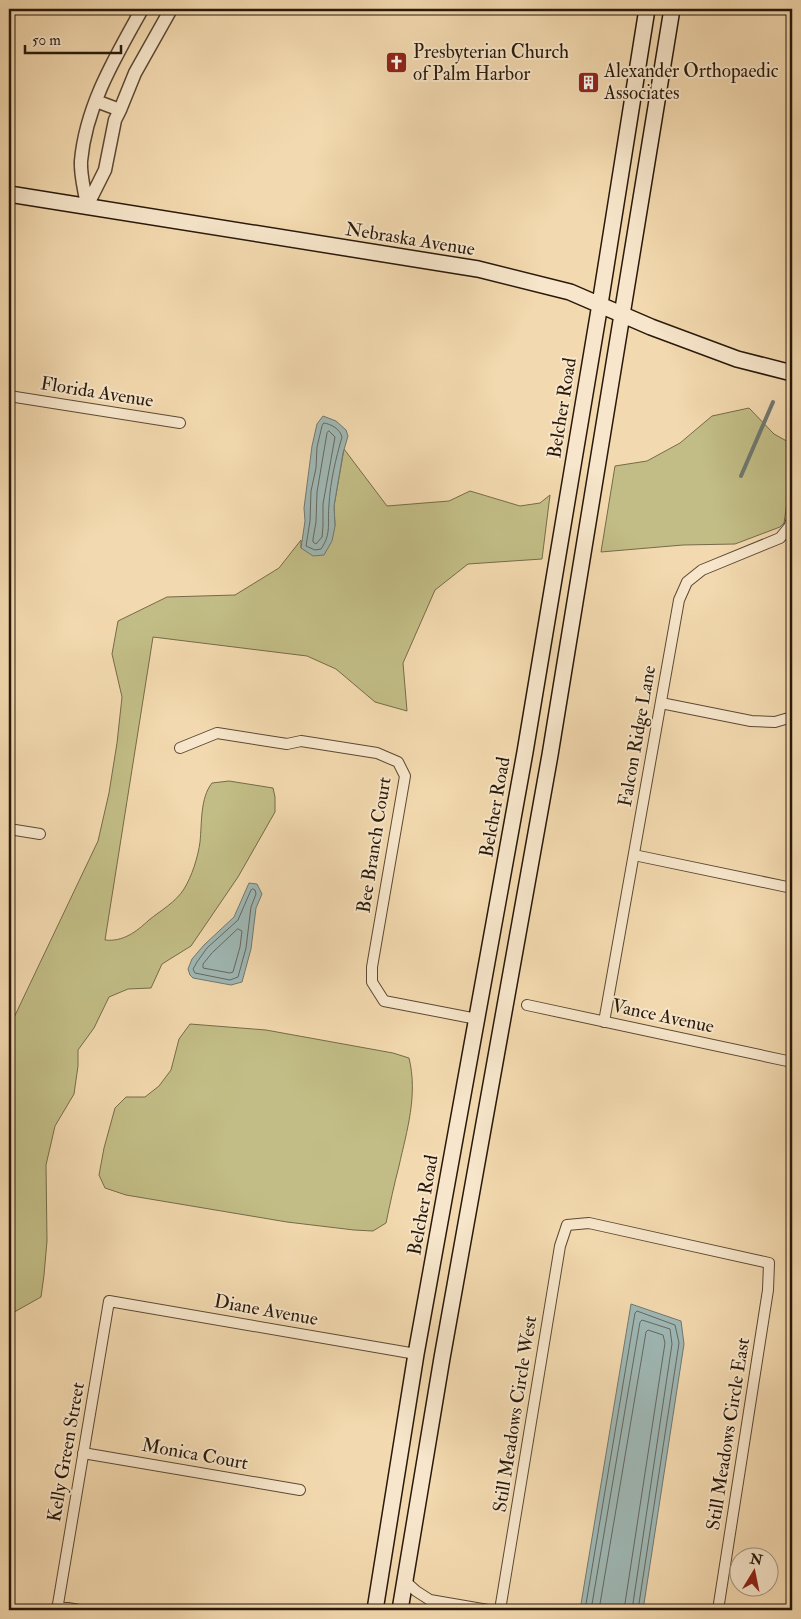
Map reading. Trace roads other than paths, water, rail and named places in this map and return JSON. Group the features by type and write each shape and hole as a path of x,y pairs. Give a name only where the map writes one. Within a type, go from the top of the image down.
{"main road":[{"name":"Belcher Road","path":"375,1610 416,1354 525,752 647,9"},
{"path":"400,1610 442,1358 550,755 672,9"},
{"name":"Nebraska Avenue","path":"9,194 478,269 570,292 652,327 737,359 792,373"}],"street":[{"path":"87,206 81,162 91,113 112,62 142,9"},
{"path":"87,206 105,170 115,120 135,73 172,9"},
{"path":"96,101 120,110"},
{"name":"Florida Avenue","path":"9,396 180,423"},
{"name":"Falcon Ridge Lane","path":"604,1022 679,600 687,582 702,570 780,538 789,527 792,518"},
{"path":"661,703 751,721 775,722 792,718"},
{"name":"Bee Branch Court","path":"180,748 217,733 287,744 301,740 377,753 398,762 405,776 372,967 372,982 384,1001 477,1018"},
{"path":"9,829 40,834"},
{"path":"634,855 792,888"},
{"name":"Vance Avenue","path":"527,1005 792,1062"},
{"name":"Still Meadows Circle West","path":"500,1610 560,1246 567,1225 589,1222 769,1263"},
{"name":"Still Meadows Circle East","path":"718,1610 768,1290 769,1263"},
{"name":"Diane Avenue","path":"109,1300 416,1354"},
{"name":"Kelly Green Street","path":"57,1608 109,1300"},
{"name":"Monica Court","path":"84,1453 300,1490"},
{"path":"405,1581 430,1600 488,1610"},
{"path":"57,1608 79,1610"}],"water":[{"path":"323,416 336,421 346,430 348,436 343,453 334,506 335,526 332,541 324,555 313,556 301,548 312,446 317,424"},
{"path":"249,883 257,884 262,894 256,908 251,949 242,982 231,985 193,978 188,969 192,959 234,917"},
{"path":"631,1304 681,1321 684,1344 643,1610 580,1610"}],"waterway":[{"path":"741,476 773,402"}],"place":[{"name":"Presbyterian Church of Palm Harbor","path":"397,63"},
{"name":"Alexander Orthopaedic Associates","path":"588,82"}]}
